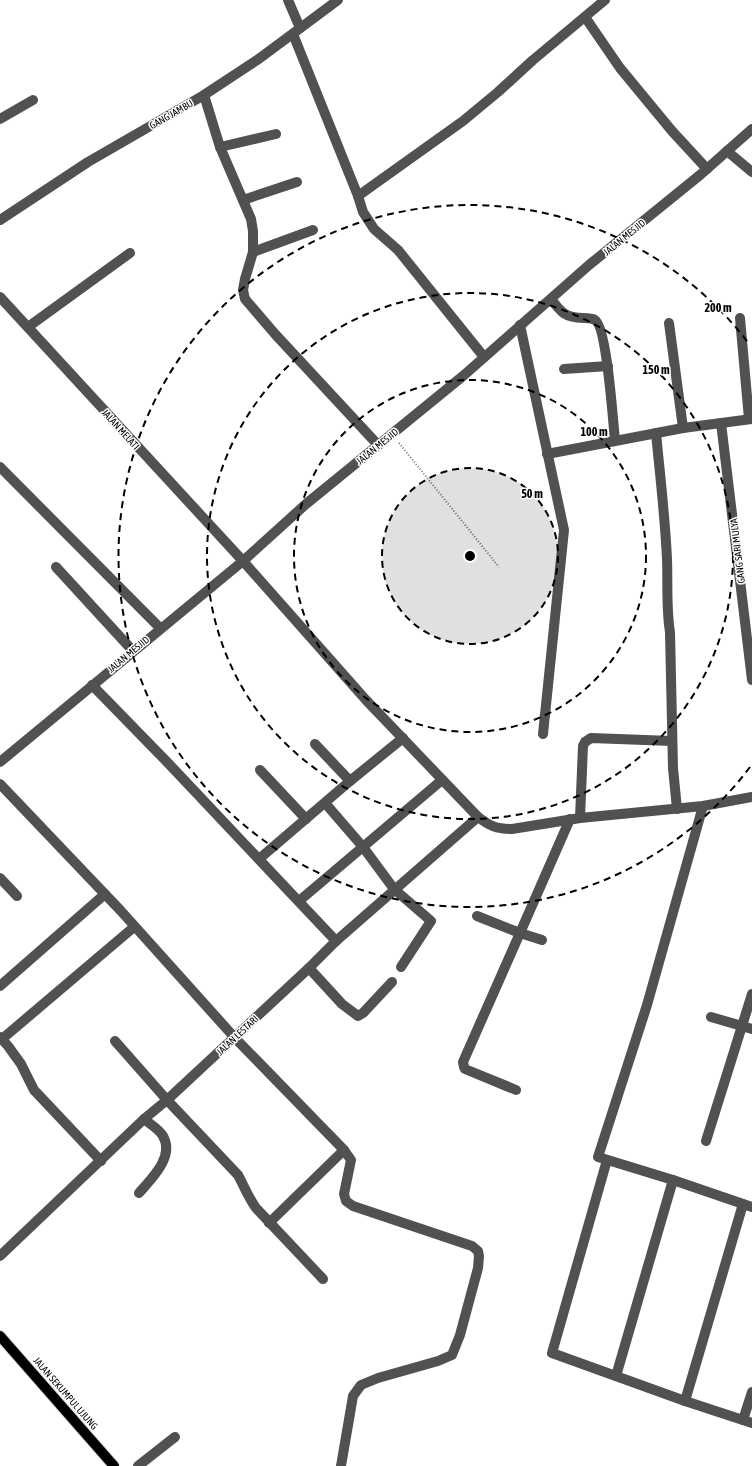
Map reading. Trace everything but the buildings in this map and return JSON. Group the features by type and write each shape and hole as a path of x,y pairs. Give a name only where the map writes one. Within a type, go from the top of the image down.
{"main road":[{"name":"JALAN SEKUMPUL UJUNG","path":"0,1336 114,1466"}],"street":[{"path":"288,0 296,31 363,212 374,229 398,250 484,357"},
{"name":"GANG JAMBU","path":"0,220 88,162 204,95 260,58 338,0"},
{"path":"358,196 463,121 604,0"},
{"path":"585,16 620,68 706,169"},
{"path":"204,95 220,148 251,219 253,231 253,252 243,290 245,299 275,334 378,445"},
{"path":"0,119 33,100"},
{"name":"JALAN MESJID","path":"1,759 242,561 306,504 484,357 589,265 706,169 752,129"},
{"path":"220,148 276,134"},
{"path":"727,151 752,172"},
{"path":"243,200 297,182"},
{"path":"253,252 313,230"},
{"path":"28,327 130,254"},
{"name":"JALAN MELATI","path":"0,297 242,561 366,700 478,817 489,826 500,829 531,826 575,818 703,806 752,797"},
{"path":"551,299 565,315 575,318 588,318 595,320 600,325 608,366 615,440"},
{"path":"548,454 683,428 750,419 740,318"},
{"path":"669,323 683,428"},
{"path":"520,326 564,530 543,734"},
{"path":"564,369 608,366"},
{"name":"GANG SARI MULYA","path":"721,423 752,680"},
{"path":"656,433 668,572 672,768 677,809"},
{"path":"0,467 160,628"},
{"path":"56,567 133,651"},
{"path":"92,685 336,941"},
{"path":"259,859 403,738"},
{"path":"516,1090 466,1069 463,1062 520,933 575,818 583,746 591,738 672,741"},
{"path":"315,744 350,781"},
{"path":"260,770 306,819"},
{"path":"299,901 442,780"},
{"path":"0,784 161,954 235,1038 344,1150 352,1160 344,1194 346,1201 353,1206 472,1246 478,1251 478,1268 460,1335 452,1355 378,1378 361,1386 353,1396 341,1466"},
{"path":"326,803 363,847 394,889 434,918 401,967"},
{"path":"685,1401 747,1206 673,1180 598,1157 648,1005 703,806"},
{"name":"JALAN LESTARI","path":"0,1256 144,1119 235,1038 336,941 478,817"},
{"path":"0,878 17,896"},
{"path":"0,986 105,894"},
{"path":"477,916 542,940"},
{"path":"101,1161 34,1090 20,1064 1,1038 134,927"},
{"path":"309,968 342,1004 358,1016 363,1013 392,982"},
{"path":"706,1141 752,994"},
{"path":"711,1017 752,1029"},
{"path":"115,1041 167,1100 238,1175 244,1185 248,1197 256,1208 323,1279"},
{"path":"139,1193 159,1170 164,1159 167,1145 162,1135 144,1119"},
{"path":"269,1222 344,1150"},
{"path":"607,1160 552,1353 685,1401 747,1421 752,1392"},
{"path":"616,1376 673,1180"},
{"path":"138,1466 175,1437"}],"path":[{"path":"392,434 499,567"}]}
